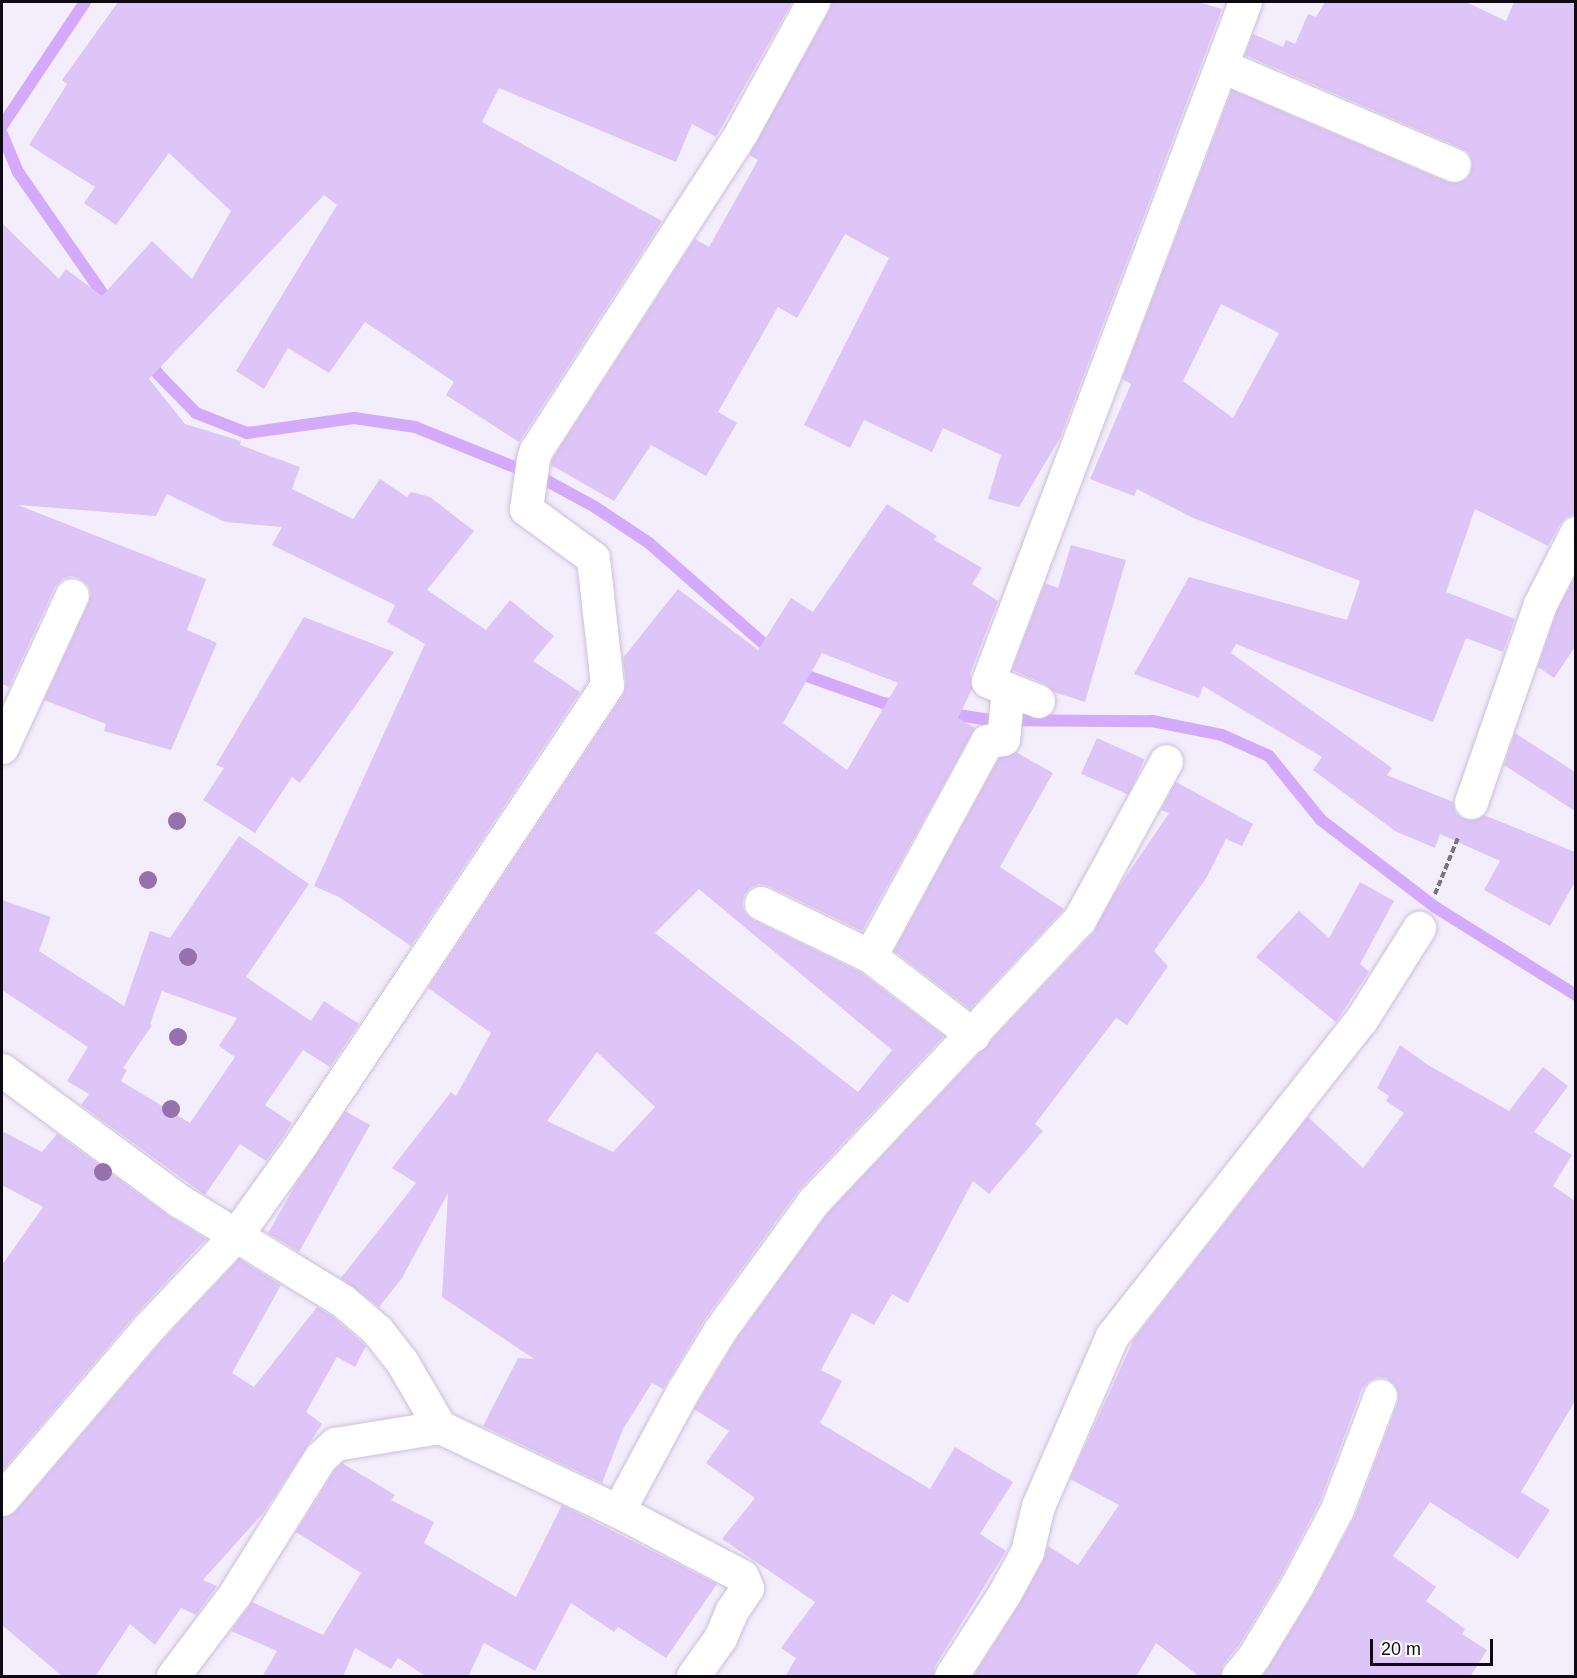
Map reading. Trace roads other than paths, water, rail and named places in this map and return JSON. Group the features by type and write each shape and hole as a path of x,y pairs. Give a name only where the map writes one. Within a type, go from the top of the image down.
{"street":[{"path":"2,1499 148,1328 236,1235 299,1147 607,685 592,558 526,509 533,459 536,450 742,131 813,2"},
{"path":"870,956 987,741 1003,738 1014,706 988,681 1245,2"},
{"path":"1222,66 1454,165"},
{"path":"1471,802 1540,604 1575,533"},
{"path":"2,747 72,595"},
{"path":"618,1511 684,1389 720,1330 813,1202 973,1035 1079,920 1166,761"},
{"path":"761,903 870,956 973,1035"},
{"path":"951,1677 1004,1594 1027,1552 1038,1506 1112,1336 1361,1020 1419,928"},
{"path":"2,1070 180,1201 343,1301 377,1330 402,1362 440,1427 618,1511 742,1576 747,1588 732,1610 720,1638 693,1677"},
{"path":"1238,1677 1254,1656 1298,1585 1337,1509 1380,1396"},
{"path":"173,1677 234,1595 320,1458 335,1444 440,1427"}],"waterway":[{"path":"2,126 85,2"},
{"path":"2,134 18,172 112,307"},
{"path":"147,358 158,374 196,413 247,433 354,418 415,427 542,478 595,507 649,543 774,653"},
{"path":"793,671 883,703 902,706"},
{"path":"946,713 989,720 1152,721 1222,735 1269,756 1321,820 1435,907 1576,995"}]}
